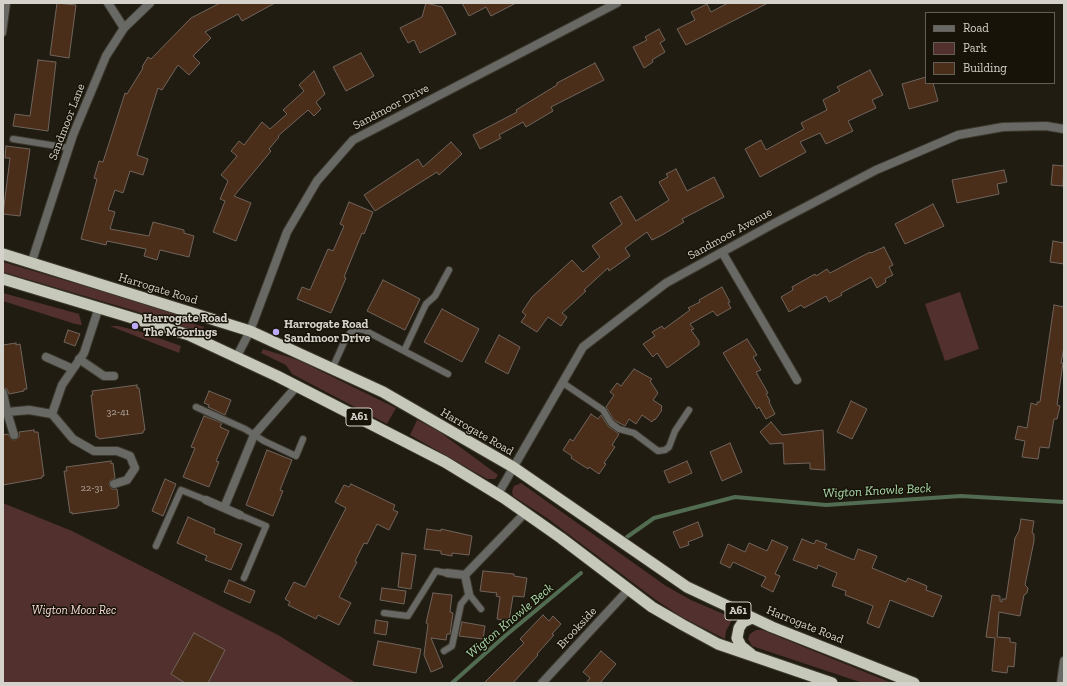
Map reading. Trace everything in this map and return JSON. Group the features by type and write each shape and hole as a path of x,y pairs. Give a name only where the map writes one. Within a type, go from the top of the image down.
{"highway":[{"name":"Harrogate Road","path":"3,254 31,264 250,331 383,392 513,468 687,587 752,618 908,682"},
{"name":"A61","path":"3,279 189,335 237,356 445,462 526,513 652,607 718,644 832,683"},
{"name":"A61","path":"752,618 743,622 739,628 737,638 741,646 756,658"}],"street":[{"path":"108,3 124,28"},
{"name":"Sandmoor Lane","path":"31,264 69,148 106,56 124,28 150,3"},
{"name":"Sandmoor Drive","path":"237,356 250,331 287,232 317,181 353,140 616,3"},
{"name":"Sandmoor Avenue","path":"498,494 583,347 666,283 876,170 958,135 1003,127 1046,126 1064,129"},
{"path":"722,252 797,380"},
{"path":"52,414 62,385 84,353 99,307"},
{"path":"46,357 73,369"},
{"path":"79,360 104,376 114,376"},
{"path":"224,508 254,435 297,386"},
{"path":"3,393 14,435"},
{"path":"7,412 29,410 52,414 60,426 76,444 94,451 116,450 130,456 135,468 127,480 114,484"},
{"path":"206,500 240,515"},
{"path":"465,575 526,513"},
{"path":"447,573 465,575"},
{"path":"465,575 469,594"},
{"name":"Brookside","path":"542,683 629,589"},
{"path":"1061,683 1064,661"}],"lane":[{"path":"3,33 7,3"},
{"path":"13,139 69,148"},
{"path":"404,351 426,304 435,296 449,270"},
{"path":"332,369 346,338 351,332 358,329 364,330 448,374"},
{"path":"563,383 603,410 612,423 619,429 634,434 658,451 665,450 669,447 675,431 689,410"},
{"path":"196,407 296,456 303,439"},
{"path":"156,546 182,490 206,500"},
{"path":"240,515 266,526 244,578"},
{"path":"384,613 408,616 436,571 447,573"},
{"path":"444,651 452,646 460,604 469,594 482,609"}],"green space":[{"path":"3,262 182,315 191,323 204,327 202,333 132,310 3,272"},
{"path":"960,292 979,349 945,361 925,304"},
{"path":"3,293 79,314 82,325 3,301"},
{"path":"110,326 118,326 142,332 181,346 179,353"},
{"path":"263,349 298,360 396,408 387,424 292,374 286,365 261,353"},
{"path":"417,420 437,430 498,475 495,479 487,479 410,435"},
{"path":"521,483 666,586 691,600 733,618 726,631 725,639 680,616 656,600 547,518 513,496 512,491 514,486"},
{"name":"Wigton Moor Rec","path":"3,503 72,531 278,635 356,683 3,683"},
{"path":"756,630 762,630 892,683 863,683 752,646 748,639 750,634"}],"building":[{"path":"57,3 76,5 69,58 50,55"},
{"path":"220,3 275,3 242,21 238,14 205,32 211,38 193,56 200,63 189,75 178,65 162,90 158,88 137,155 148,159 143,175 130,171 123,193 115,190 108,210 115,212 110,229 149,236 153,222 184,230 184,233 194,236 189,257 160,250 157,260 144,256 146,249 107,241 106,245 81,239 97,179 94,178 99,161 103,162 125,93 127,94 148,57 151,59 191,18"},
{"path":"426,3 442,7 456,34 420,53 414,40 408,43 400,28 422,17"},
{"path":"462,3 516,3 491,16 486,7 469,16"},
{"path":"728,3 768,3 686,45 677,29 695,20 691,12 707,4 711,12"},
{"path":"659,29 665,40 660,43 665,52 652,60 653,62 644,68 633,47 647,40 645,37"},
{"path":"361,53 374,76 346,91 333,67"},
{"path":"38,60 56,62 48,131 13,126 15,114 30,116"},
{"path":"595,63 604,80 551,107 553,111 526,127 523,122 499,135 501,138 480,149 473,135 517,112 516,110 557,85 557,83"},
{"path":"870,70 883,95 872,100 876,108 848,121 853,131 826,144 820,133 800,142 806,152 760,177 745,149 761,140 766,150 804,129 801,123 827,110 823,100 840,91 837,87"},
{"path":"314,71 325,94 316,102 321,109 314,116 308,110 278,136 279,137 269,149 271,151 234,196 251,203 236,241 213,232 225,201 220,199 228,181 221,175 237,156 231,151 239,141 244,145 262,122 270,129 287,114 283,110 304,91 299,85"},
{"path":"925,77 925,84 933,84 938,101 909,109 902,84"},
{"path":"451,142 462,154 439,175 437,172 375,211 364,195 418,159 423,167"},
{"path":"6,146 30,149 20,216 3,214 10,158 5,158"},
{"path":"1053,165 1064,166 1063,186 1051,185"},
{"path":"676,169 687,191 714,177 724,197 682,219 684,222 662,235 652,240 647,232 625,248 630,256 609,271 608,268 584,290 586,291 562,313 567,317 561,326 548,317 537,332 521,322 526,315 522,312 532,297 572,260 583,272 600,257 592,246 622,224 610,203 621,196 636,221 669,200 659,182 668,177 666,174"},
{"path":"1004,170 1007,182 997,184 999,194 957,203 952,180"},
{"path":"349,202 373,212 364,234 362,233 344,277 346,278 331,313 297,299 302,287 310,290 328,249 333,251 344,226 340,224"},
{"path":"933,204 944,226 905,244 895,224"},
{"path":"1053,241 1064,243 1064,264 1050,262"},
{"path":"884,247 893,265 889,267 893,275 885,279 886,282 877,288 871,277 841,293 842,295 829,302 826,296 804,308 801,305 789,312 781,297 793,290 792,287 815,274 816,276 827,269 830,273 870,252 871,253"},
{"path":"383,280 420,299 405,330 367,311"},
{"path":"722,287 730,302 728,303 731,308 717,316 713,311 690,324 694,329 691,330 699,341 699,345 667,368 657,353 653,357 643,344 655,336 652,332 662,326 664,329 690,310 688,308 700,302 699,300"},
{"path":"1054,305 1064,307 1064,347 1061,363 1063,363 1057,405 1060,406 1057,419 1054,419 1049,448 1040,447 1038,459 1022,457 1025,441 1015,439 1018,426 1027,428 1031,403 1037,405 1037,402 1040,402"},
{"path":"442,309 479,329 462,362 424,342"},
{"path":"68,330 80,334 75,346 64,342"},
{"path":"499,335 520,347 508,374 485,362"},
{"path":"747,339 757,355 753,357 761,370 756,372 768,393 766,394 775,414 766,419 759,407 757,409 723,353"},
{"path":"16,343 16,345 20,344 27,389 9,394 7,389 3,388 3,345"},
{"path":"634,369 652,379 650,381 658,393 653,400 662,406 662,410 652,422 642,415 636,424 629,419 625,426 614,420 606,407 614,395 610,392 617,383 621,386"},
{"path":"137,385 137,388 139,388 145,430 143,433 99,439 96,437 91,395 93,395 92,391"},
{"path":"209,391 231,400 225,415 208,407 209,405 204,403"},
{"path":"851,401 867,409 852,439 837,432"},
{"path":"591,414 598,419 601,415 608,426 619,434 612,445 615,447 604,463 606,464 599,474 571,458 572,456 563,450 570,439 573,441"},
{"path":"204,416 222,423 220,427 229,431 216,461 219,462 209,487 183,477 195,448 191,447"},
{"path":"771,422 782,435 823,430 825,470 810,469 810,463 784,464 783,443 770,444 760,432"},
{"path":"34,430 34,432 38,432 44,476 42,476 42,478 3,485 3,435 8,434 11,439 15,440 19,437 19,432"},
{"path":"730,443 742,472 722,481 710,452"},
{"path":"267,450 292,460 280,490 283,491 273,516 246,505"},
{"path":"111,461 111,464 113,463 115,478 110,481 109,485 112,489 117,489 119,506 117,506 117,508 72,514 72,512 70,513 64,471 67,471 66,467"},
{"path":"687,461 692,473 669,483 664,471"},
{"path":"165,479 176,484 163,516 152,511"},
{"path":"351,484 395,505 393,510 398,512 389,530 377,524 367,544 364,543 355,561 357,562 339,597 351,603 339,625 318,615 316,619 288,605 290,602 285,599 294,582 305,587 346,508 335,502 344,485 349,487"},
{"path":"188,517 215,529 214,533 242,544 231,570 205,560 207,556 177,543"},
{"path":"1021,519 1034,521 1032,533 1034,534 1034,541 1025,585 1028,588 1027,593 1024,595 1020,616 999,612 997,637 1010,638 1010,642 1016,643 1014,667 1008,666 1007,673 992,671 995,638 986,637 992,595 1000,596 1000,601 1002,602 1002,599 1006,599 1015,538 1019,531"},
{"path":"698,522 703,536 688,542 689,545 680,548 673,532"},
{"path":"427,529 441,531 441,529 472,536 469,555 452,553 452,556 441,554 441,551 424,549"},
{"path":"802,539 814,544 816,540 827,544 825,548 854,560 858,549 877,556 872,568 906,582 908,578 927,586 926,590 942,596 933,617 890,600 879,628 867,623 873,606 845,595 846,591 832,586 837,573 818,565 817,569 793,560"},
{"path":"772,540 788,547 775,574 780,576 773,592 761,586 766,577 733,562 730,568 720,563 728,544 745,552 749,543 767,551"},
{"path":"402,553 416,555 411,589 398,587"},
{"path":"483,571 514,574 514,576 527,578 524,597 513,596 509,621 497,619 500,597 496,596 497,593 480,591"},
{"path":"229,580 255,591 250,603 224,592"},
{"path":"382,588 406,591 404,604 380,600"},
{"path":"433,593 452,595 450,612 453,613 450,634 447,634 446,640 431,638 443,667 431,672 424,655 428,624 426,623"},
{"path":"543,615 549,621 553,616 561,624 552,634 554,635 537,654 538,655 513,683 484,683 524,643 520,639"},
{"path":"376,620 388,622 386,635 374,633"},
{"path":"462,622 485,626 483,639 459,636"},
{"path":"194,633 225,650 208,683 185,683 171,674"},
{"path":"378,641 421,649 416,673 373,665"},
{"path":"601,651 616,664 600,683 586,683 590,678 583,672"}],"waterway":[{"name":"Wigton Knowle Beck","path":"627,537 654,518 735,497 826,505 961,496 1064,502"},
{"name":"Wigton Knowle Beck","path":"452,683 505,636 581,573"}],"place":[{"name":"Harrogate Road The Moorings","path":"135,326"},
{"name":"Harrogate Road Sandmoor Drive","path":"276,332"}]}
